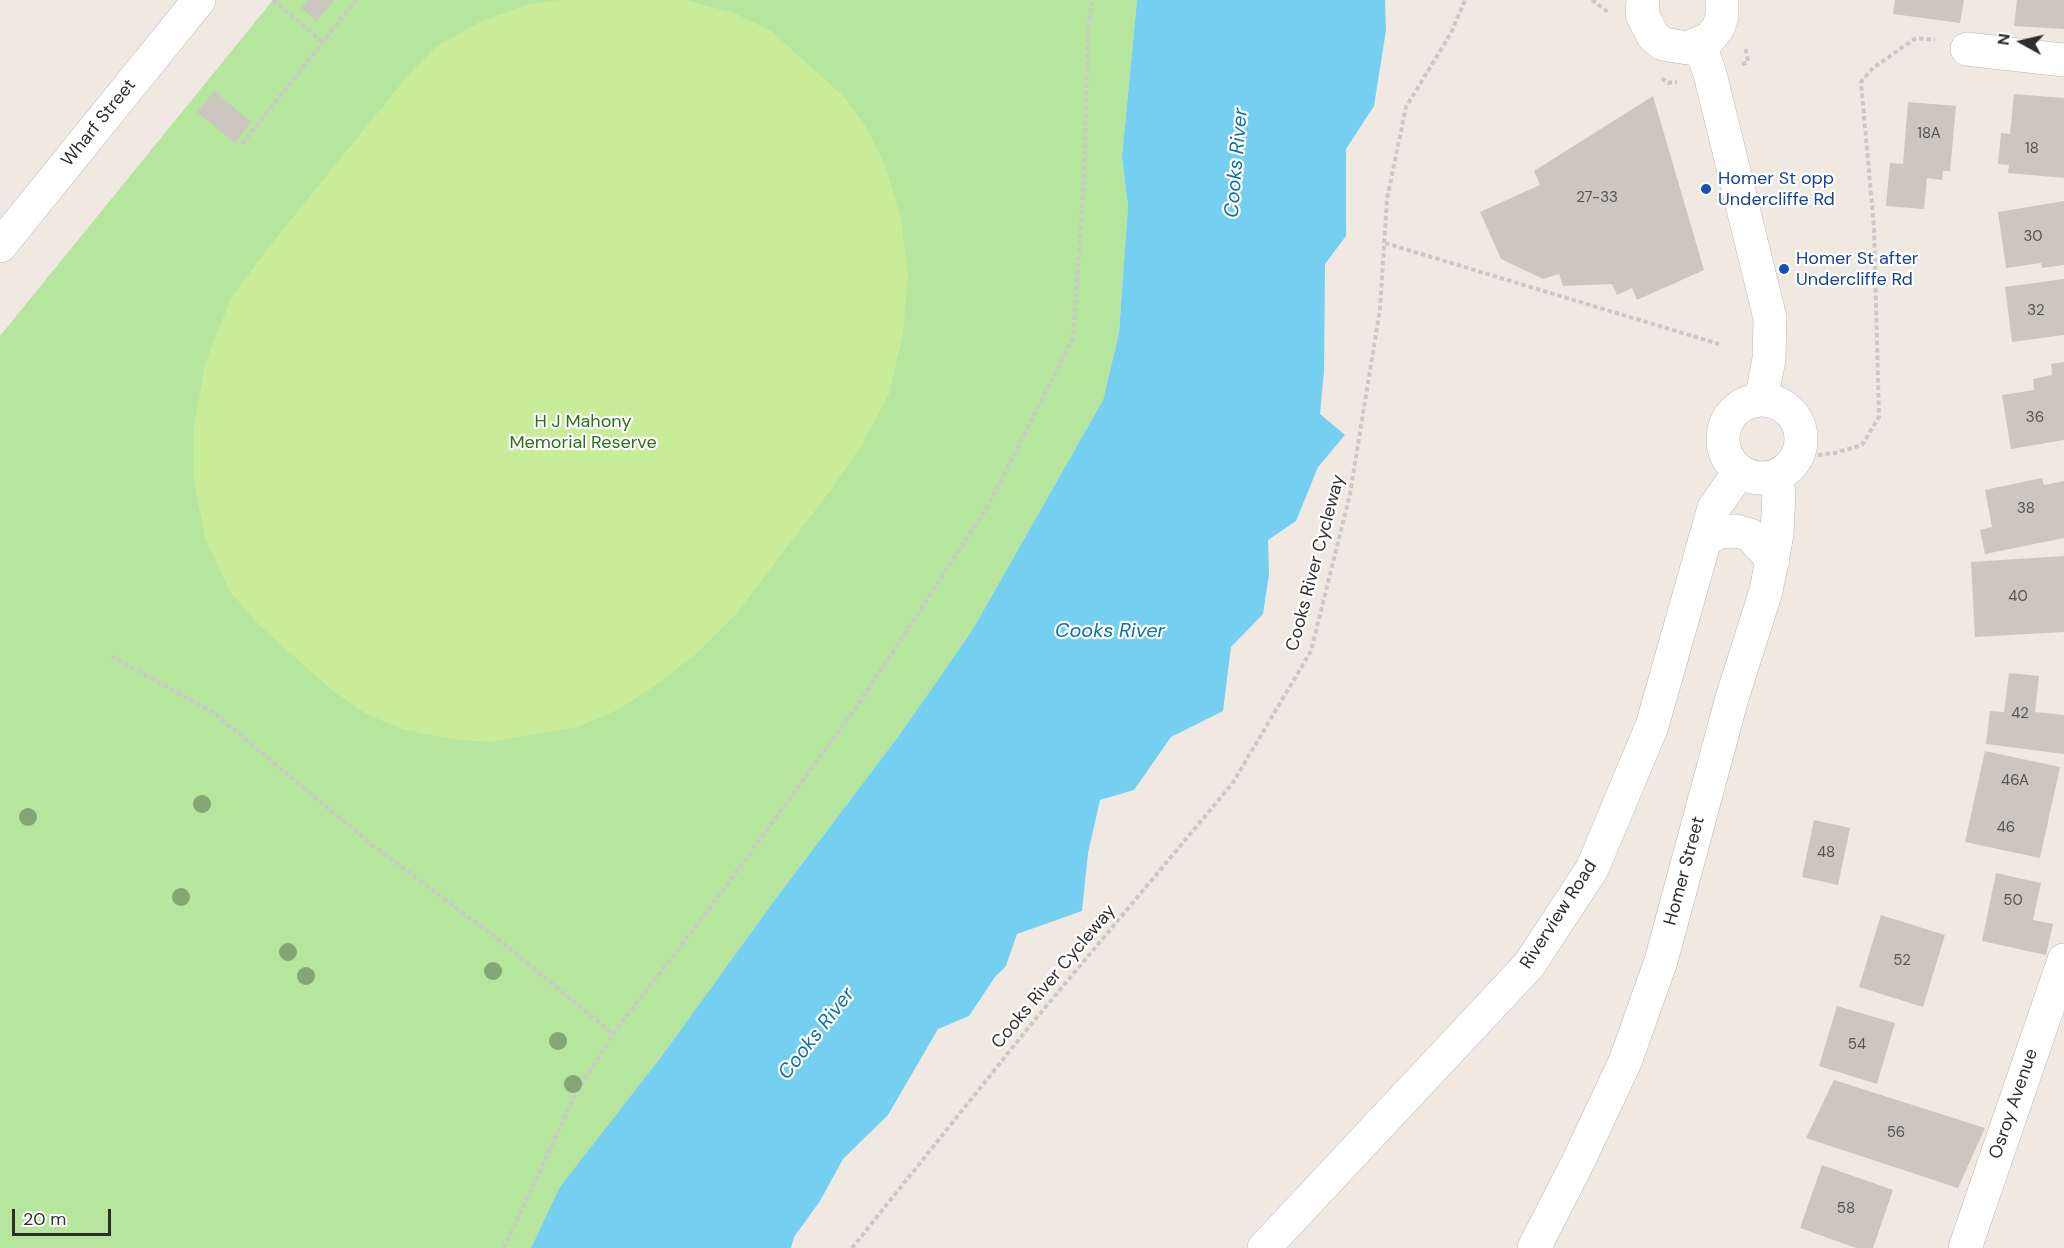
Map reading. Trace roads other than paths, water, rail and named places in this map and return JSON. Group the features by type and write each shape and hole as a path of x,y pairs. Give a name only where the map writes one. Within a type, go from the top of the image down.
{"main road":[{"name":"Wharf Street","path":"0,246 199,0"},
{"path":"1643,0 1642,14 1646,26 1658,40 1675,48 1700,45 1718,28 1722,16 1722,0"},
{"path":"1700,45 1710,74 1770,318 1768,359 1761,400"},
{"path":"1966,49 2064,60"},
{"path":"1761,400 1783,407 1797,424 1800,435 1797,457 1788,468 1775,476 1757,478 1740,471 1725,452 1723,440 1725,428 1739,408 1761,400"},
{"name":"Riverview Road","path":"1264,1248 1529,965 1592,869 1652,726 1714,508 1740,471"},
{"name":"Homer Street","path":"1534,1248 1578,1162 1624,1062 1661,961 1732,698 1773,560 1779,492 1775,476"},
{"path":"1705,539 1720,532 1736,531 1750,535 1773,560"},
{"name":"Osroy Avenue","path":"1965,1248 2064,960"}],"water":[{"name":"Cooks River","path":"1137,0 1385,0 1386,30 1374,106 1346,149 1346,236 1325,264 1324,371 1320,414 1345,435 1318,467 1296,521 1268,540 1269,574 1263,614 1231,647 1223,711 1171,737 1134,790 1100,800 1088,853 1082,911 1017,934 1006,966 995,977 969,1016 938,1029 888,1115 843,1159 820,1201 794,1237 791,1248 531,1248 560,1187 661,1057 774,901 903,730 973,629 1103,400 1119,333 1128,206 1122,157"}],"place":[{"name":"Homer St opp Undercliffe Rd","path":"1706,189"},
{"name":"Homer St after Undercliffe Rd","path":"1784,269"}],"park label":[{"name":"H J Mahony Memorial Reserve","path":"583,432"}]}
